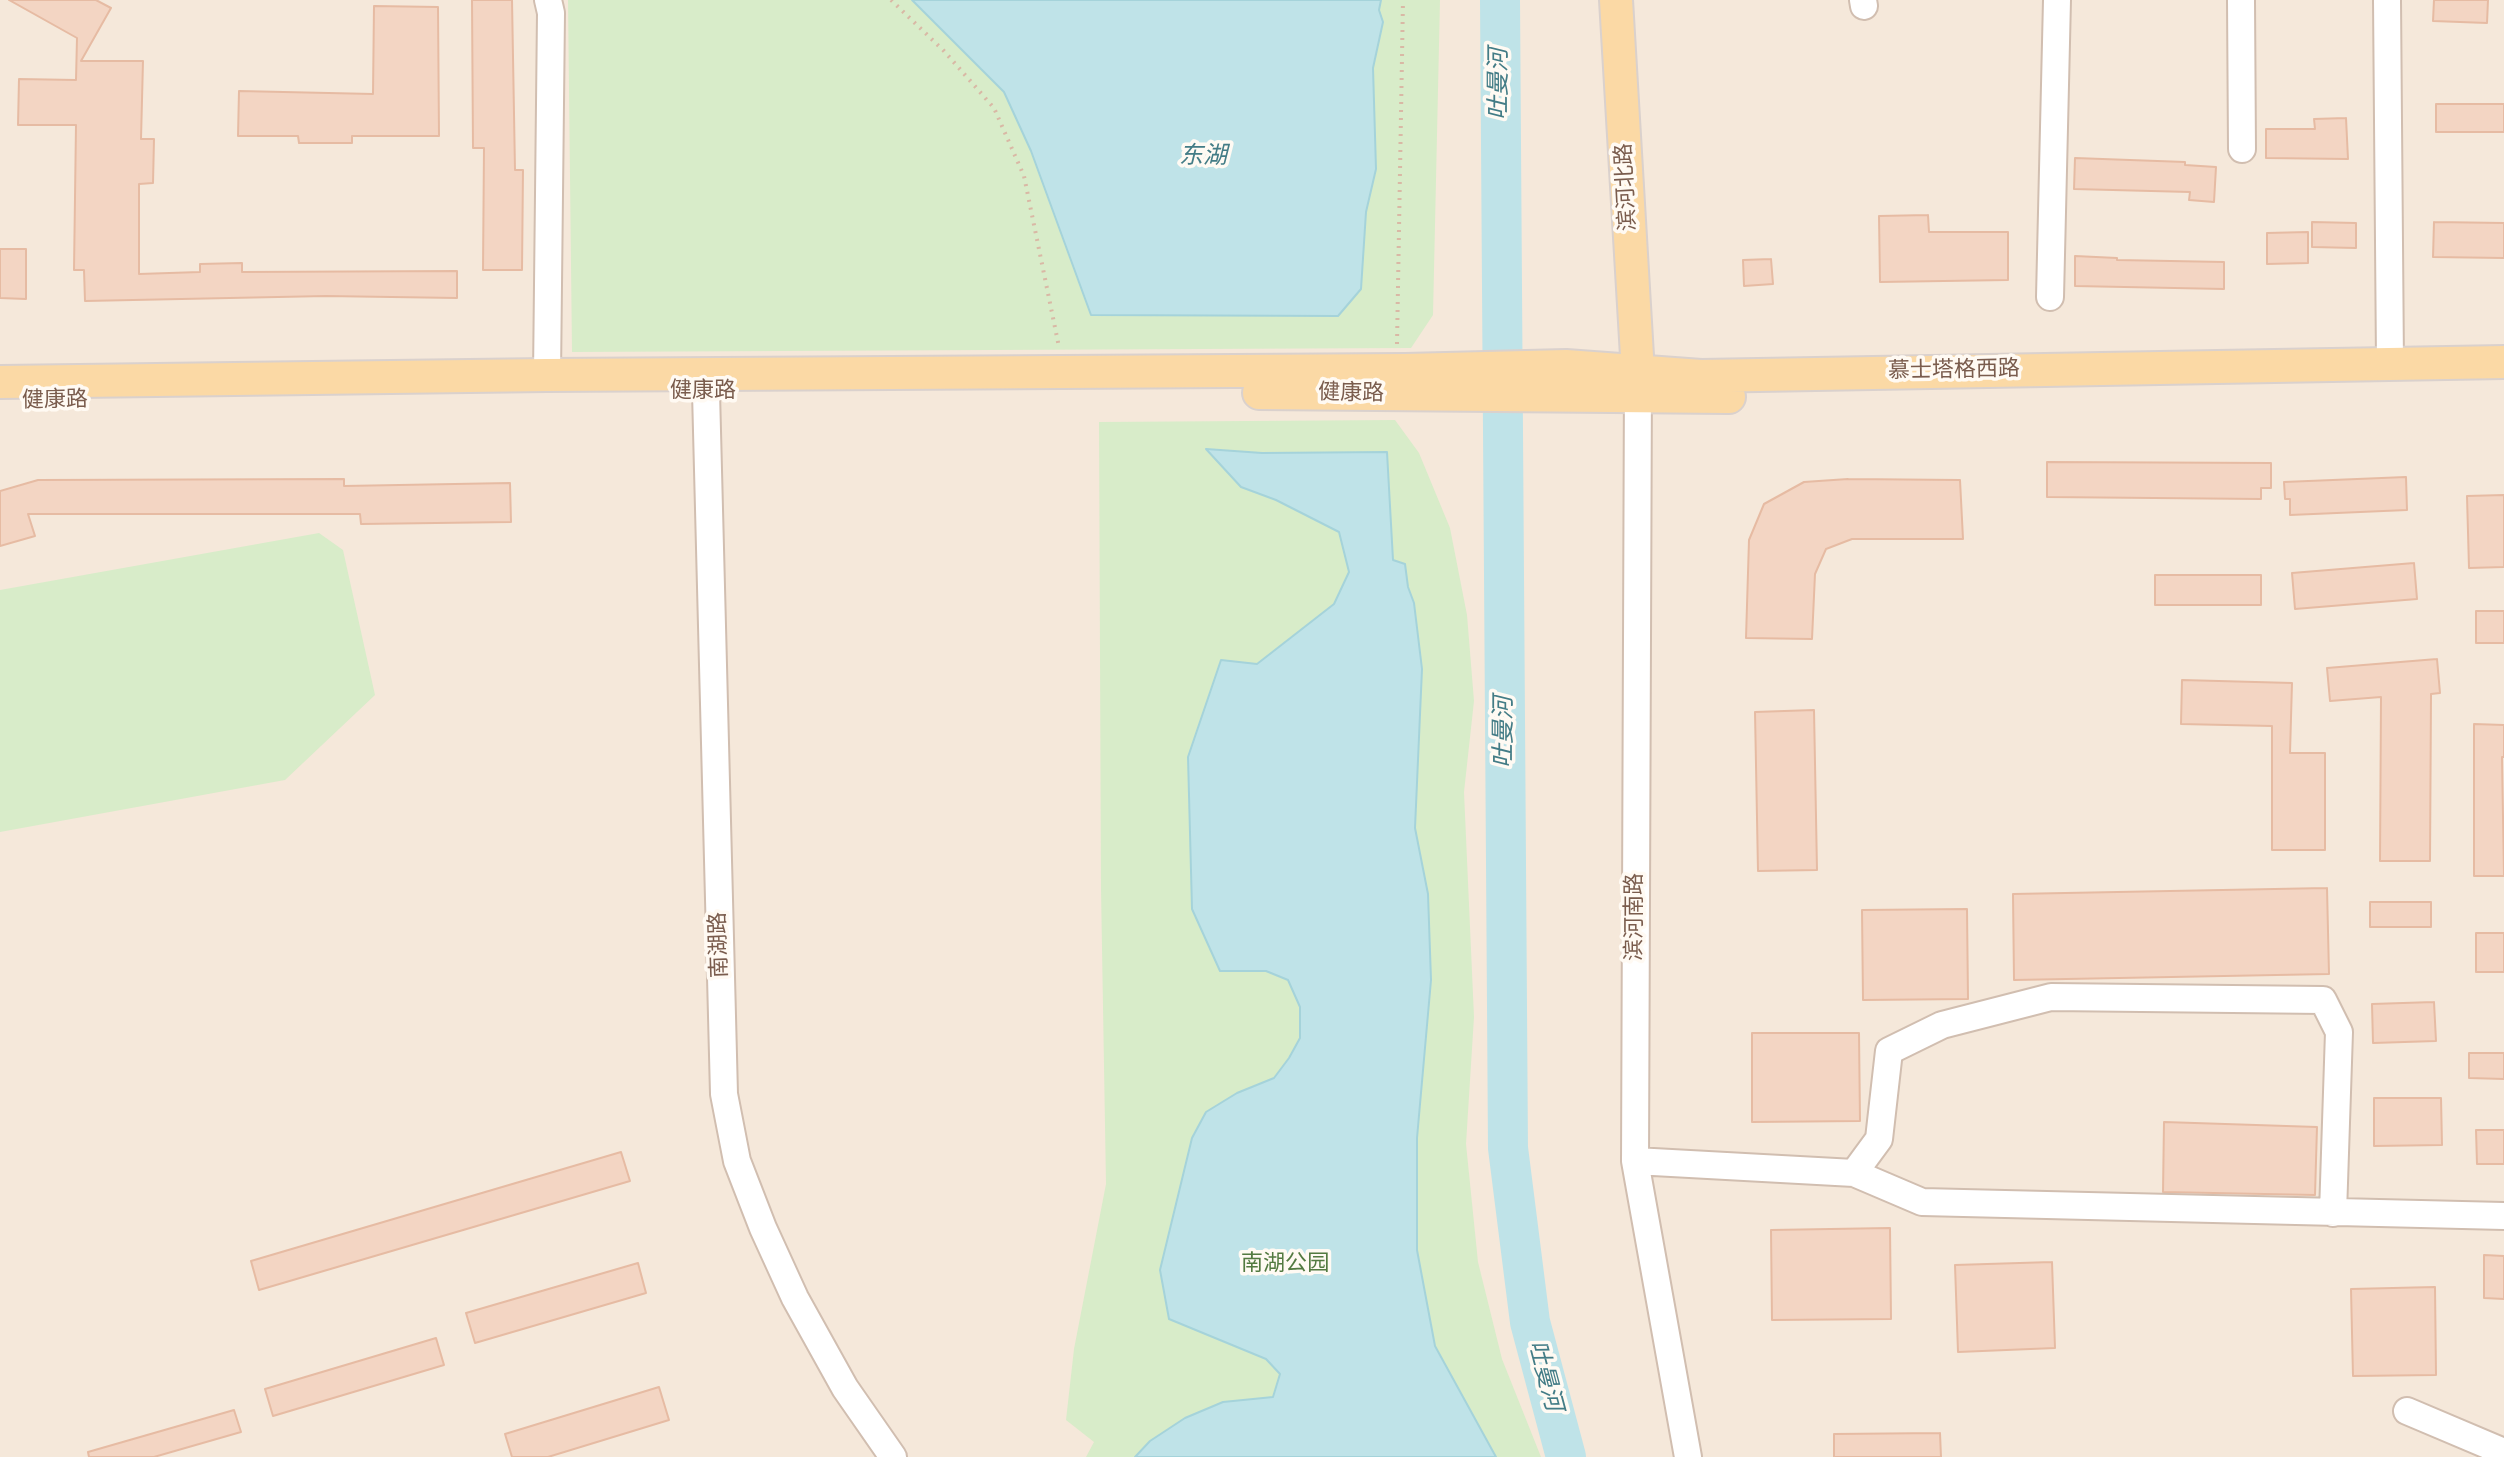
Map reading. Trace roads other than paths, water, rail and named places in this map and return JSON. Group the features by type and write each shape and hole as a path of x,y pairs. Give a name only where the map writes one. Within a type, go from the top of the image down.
{"main road":[{"name":"滨河北路","path":"1616,0 1638,385"},
{"name":"慕士塔格西路","path":"1638,385 1701,376 2504,362"},
{"name":"健康路","path":"0,382 1065,372 1402,379"},
{"name":"健康路","path":"0,402 1102,390 1402,379"},
{"name":"慕士塔格西路","path":"1402,379 1567,380 1638,385 2504,383"}],"street":[{"path":"547,375 551,13 548,0"},
{"path":"2050,297 2057,0"},
{"path":"2241,0 2242,149"},
{"path":"2387,0 2390,363"},
{"name":"滨河南路","path":"1638,385 1635,1161 1688,1457"},
{"name":"南湖路","path":"706,392 724,1094 737,1161 795,1298 845,1388 893,1457"},
{"path":"1854,1173 1879,1139 1889,1051 1942,1025 2051,997 2323,1000 2339,1032 2333,1213"},
{"path":"1635,1161 1854,1173 1922,1202 2504,1216"},
{"path":"2407,1411 2504,1452"}],"water":[{"name":"东湖","path":"912,0 1381,0 1379,10 1383,22 1373,68 1376,169 1366,212 1361,289 1338,316 1091,315 1031,151 1004,92"},
{"path":"1206,449 1262,453 1387,452 1393,560 1405,564 1414,603 1422,669 1415,828 1428,894 1431,980 1417,1138 1417,1250 1435,1346 1496,1457 1135,1457 1150,1441 1185,1418 1223,1402 1273,1397 1280,1374 1266,1359 1169,1319 1160,1270 1192,1138 1206,1112 1237,1093 1274,1078 1300,1038 1300,1007 1288,980 1266,971 1220,971 1192,909 1188,757 1221,660 1257,664 1334,604 1349,572 1339,532 1276,500 1241,487"}],"waterway":[{"name":"吐曼河","path":"1500,0 1508,1148 1530,1322 1566,1457"}],"park label":[{"name":"南湖公园","path":"1285,1265"}]}
